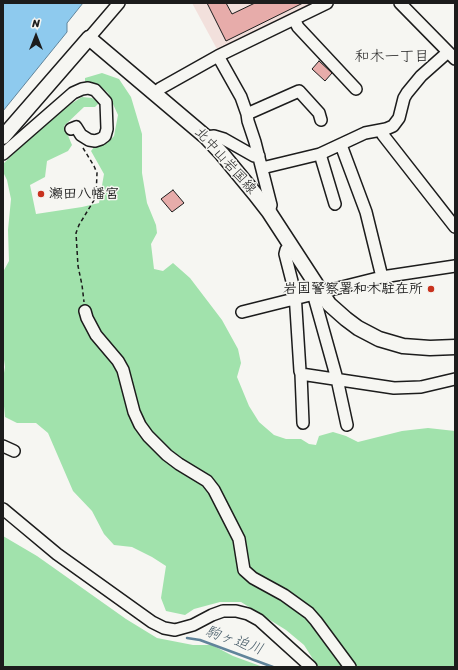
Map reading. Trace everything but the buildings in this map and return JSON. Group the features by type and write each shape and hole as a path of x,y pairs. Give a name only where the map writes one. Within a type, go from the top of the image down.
{"main road":[{"name":"北中山岩国線","path":"89,38 206,137 269,212 317,292 346,319 358,328 378,339 403,346 430,348 455,347"},
{"path":"3,137 89,38"}],"street":[{"path":"89,38 119,3"},
{"path":"155,93 161,88 218,56 327,3"},
{"path":"262,168 320,154 365,133 393,126 400,118 404,98 421,76 452,55 400,3"},
{"path":"294,19 298,27 356,89"},
{"path":"218,56 241,97 247,114 271,206 269,212"},
{"path":"3,154 73,93 82,89 95,90 106,102 107,129 105,136 95,141 89,140 81,135 76,127 71,130"},
{"path":"247,114 299,91 318,114 321,120"},
{"path":"381,130 387,141 455,227"},
{"path":"206,137 214,136 224,139 254,156 259,156"},
{"path":"341,145 366,212 382,277"},
{"path":"320,154 335,204"},
{"path":"290,246 286,250 285,254 296,298 303,423"},
{"path":"242,312 317,292 382,277 455,266"},
{"path":"317,292 347,425"},
{"path":"85,311 96,335 118,361 123,370 134,412 140,425 148,436 167,455 207,481 214,490 239,539 244,570 253,578 284,595 309,613 350,667"},
{"path":"301,374 394,388 421,387 455,379"},
{"path":"3,446 14,451"},
{"path":"3,509 57,554 152,622 164,628 175,630 193,625 223,611 236,611 248,614 259,620 311,667"}],"path":[{"path":"85,311 78,266 76,234 79,225 96,198 97,173 94,166"}],"shaded area":[{"path":"192,3 320,3 218,51"}],"green space":[{"path":"102,73 119,79 131,97 142,134 142,173 147,203 156,225 157,233 151,244 154,269 163,271 173,263 190,278 222,320 238,349 241,363 237,377 249,406 259,422 274,435 286,439 301,439 309,444 316,445 319,436 333,432 358,442 402,431 428,428 455,431 455,667 318,667 304,645 286,630 241,602 220,602 194,609 185,615 166,611 161,598 166,566 132,547 114,545 104,534 92,511 73,491 48,433 36,423 17,423 5,417 3,395 5,367 3,352 3,272 9,261 8,230 11,199 7,180 3,172 3,164 66,107 82,97 92,98 99,103 95,107 84,107 64,126 72,145 68,151 47,161 45,177 30,185 36,214 99,203 104,174 91,151 95,146 107,143 114,136 118,115 108,93 99,85 85,83 85,78"},
{"path":"3,536 37,556 126,619 157,638 193,645 212,645 233,656 263,667 3,667"}],"water":[{"path":"3,3 83,3 67,23 67,32 3,111"}],"waterway":[{"name":"駒ヶ迫川","path":"187,638 200,640 273,667"}],"place":[{"name":"瀬田八幡宮","path":"41,194"},
{"name":"岩国警察署和木駐在所","path":"431,289"}],"district":[{"name":"和木一丁目","path":"392,57"}]}
